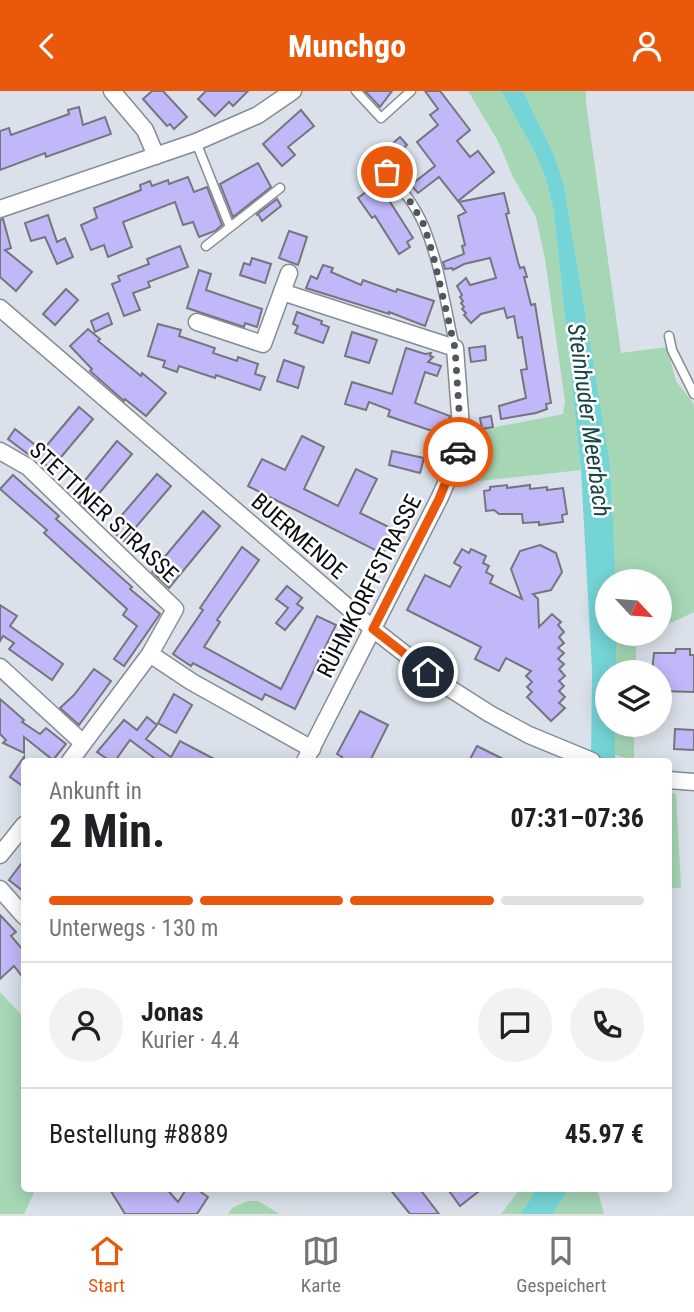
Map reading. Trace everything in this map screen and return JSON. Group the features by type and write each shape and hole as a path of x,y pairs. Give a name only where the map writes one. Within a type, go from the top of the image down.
{"street":[{"path":"112,91 145,130 156,156"},
{"path":"0,209 197,142 258,115 293,91"},
{"path":"197,322 264,344 289,273"},
{"path":"282,292 455,348"},
{"name":"BUERMENDE","path":"0,308 373,629 446,686 529,735 584,758"},
{"name":"RÜHMKORFFSTRASSE","path":"308,755 456,461 461,440 455,348"},
{"name":"STETTINER STRASSE","path":"0,451 28,467 176,609 150,654"},
{"path":"72,758 150,654 308,755"},
{"path":"0,667 83,743"},
{"path":"672,780 694,782"},
{"path":"0,855 21,829"},
{"path":"0,889 21,913"}],"lane":[{"path":"356,91 381,118 411,91"},
{"path":"197,142 230,227"},
{"name":"RÜHMKORFFSTRASSE","path":"373,155 412,204 424,225 455,348"},
{"path":"206,246 280,188"},
{"path":"670,336 672,350 694,394"}],"green space":[{"path":"468,91 501,91 546,178 554,213 581,470 470,482 470,432 563,414 565,402 545,259 536,217 513,177 498,141"},
{"path":"523,91 586,91 621,353 667,347 676,381 694,404 694,612 672,622 672,569 615,569 610,464 564,185 555,157"},
{"path":"616,646 636,646 636,660 616,660"},
{"path":"615,737 634,737 634,758 615,755"},
{"path":"672,793 676,794 681,888 672,888"},
{"path":"0,992 21,1015 21,1192 34,1192 24,1214 0,1214"},
{"path":"518,1192 535,1192 520,1214 501,1214"},
{"path":"567,1192 598,1192 604,1214 553,1214"},
{"path":"248,1201 258,1201 280,1214 228,1214 232,1208"}],"water":[{"name":"Steinhuder Meerbach","path":"501,91 523,91 555,157 564,185 610,464 615,569 595,569 595,646 616,646 616,660 595,660 595,737 615,737 615,758 591,758 592,671 581,470 554,213 546,178"},
{"path":"535,1192 567,1192 553,1214 520,1214"}],"building":[{"path":"152,91 163,91 187,117 174,129 170,124 167,126 143,99"},
{"path":"206,91 248,91 233,106 229,102 215,116 198,99"},
{"path":"365,91 392,91 380,107"},
{"path":"425,91 440,91 470,130 457,141 470,157 478,151 494,172 458,201 439,177 418,193 411,185 435,166 417,142 438,125 430,115 438,109"},
{"path":"79,107 83,125 105,117 111,134 46,157 45,153 0,170 0,131 9,128 11,135 69,114 68,110"},
{"path":"301,110 314,126 288,147 295,155 282,166 263,144"},
{"path":"400,137 407,145 390,161 382,153"},
{"path":"258,163 271,187 233,217 220,184"},
{"path":"188,177 194,192 207,187 222,225 215,231 199,237 193,222 183,225 175,202 123,222 132,247 108,257 104,245 91,250 81,225 97,218 94,208 141,190 140,185 150,181 152,186 168,180 169,184"},
{"path":"378,183 413,238 407,242 410,247 399,254 375,216 372,218 358,198"},
{"path":"504,193 509,213 506,214 518,262 520,268 524,267 531,305 535,304 551,403 546,404 547,409 536,413 501,419 499,406 526,398 521,370 527,369 522,337 518,338 514,316 507,318 504,308 481,314 471,323 464,315 466,313 462,309 463,301 460,297 462,295 457,286 466,278 470,285 496,278 490,258 464,264 453,270 445,269 443,262 464,254 462,246 465,245 458,216 466,212 459,202"},
{"path":"277,199 281,206 262,221 258,214 256,215"},
{"path":"48,215 57,242 65,238 73,257 57,264 45,237 31,241 25,223"},
{"path":"3,219 11,248 5,250 32,272 16,291 0,277 0,220"},
{"path":"289,231 307,237 298,265 279,258"},
{"path":"180,246 188,267 148,282 150,287 133,293 140,310 124,316 112,284 120,281 118,276 149,264 147,259"},
{"path":"252,258 271,264 265,283 240,275 244,263 250,265"},
{"path":"323,265 333,268 331,272 361,285 363,280 396,292 397,289 434,301 425,326 389,312 306,288 311,276 317,279"},
{"path":"199,270 211,274 206,290 262,309 257,327 245,323 244,327 187,308"},
{"path":"66,289 78,300 55,325 43,314"},
{"path":"297,312 322,321 321,324 329,327 323,343 295,333 298,326 293,324"},
{"path":"108,313 112,324 95,332 91,321"},
{"path":"158,324 181,330 179,336 215,348 213,353 258,364 255,374 265,377 260,390 179,366 177,372 163,367 165,361 148,356"},
{"path":"88,329 100,339 98,341 166,393 146,416 90,371 92,369 70,346"},
{"path":"352,332 377,340 369,363 345,356"},
{"path":"485,346 486,360 471,362 469,348"},
{"path":"406,348 425,354 431,353 430,356 433,357 428,362 441,366 437,376 425,372 415,403 450,416 444,435 388,416 390,410 369,402 366,410 345,404 352,382 392,394"},
{"path":"284,360 304,367 298,388 277,381"},
{"path":"79,407 93,419 51,469 37,457"},
{"path":"491,416 493,427 482,429 480,418"},
{"path":"15,429 39,448 32,457 8,439"},
{"path":"302,436 324,447 304,489 338,506 356,469 377,479 360,513 395,530 383,554 248,486 262,459 285,470"},
{"path":"117,441 132,454 86,509 73,495"},
{"path":"392,451 424,458 420,473 389,465"},
{"path":"157,474 171,486 124,541 110,529"},
{"path":"13,475 59,516 56,519 132,587 130,589 160,614 124,666 114,659 137,626 123,615 127,609 44,533 47,530 0,489"},
{"path":"507,485 507,488 530,485 530,489 563,488 567,514 562,515 563,522 539,525 539,522 523,523 522,514 486,511 484,491 490,490 490,487"},
{"path":"203,511 220,526 169,588 152,572"},
{"path":"540,545 556,553 562,572 551,590 533,594 538,599 539,627 552,614 561,622 558,625 564,632 559,637 564,643 558,648 564,653 558,659 564,664 559,669 565,676 559,681 564,686 559,691 565,697 559,703 565,708 551,721 527,697 532,692 527,687 532,682 526,676 531,671 506,658 499,671 475,659 481,647 407,610 425,575 450,587 461,567 454,563 462,549 469,553 471,549 486,556 483,563 489,566 486,572 493,576 490,583 522,599 511,569 520,551"},
{"path":"242,547 259,560 217,620 220,622 204,647 281,689 317,616 336,625 295,709 265,694 262,700 193,663 191,666 173,654 203,610 200,608"},
{"path":"287,586 302,598 297,604 303,608 285,630 276,623 288,608 276,599"},
{"path":"0,605 17,616 10,626 63,664 52,680 9,649 14,643 3,636 0,641"},
{"path":"676,649 690,649 690,655 694,655 694,692 672,691 672,660 653,660 654,653 675,653"},
{"path":"94,669 111,681 79,725 60,708"},
{"path":"174,694 192,705 176,733 158,723"},
{"path":"0,699 24,720 22,722 40,734 46,728 66,744 55,758 50,758 24,737 24,753 3,743 6,740 0,734"},
{"path":"360,711 388,725 372,758 341,758 337,754"},
{"path":"147,717 157,725 146,739 171,757 180,741 212,758 154,758 130,740 117,758 106,758 97,752 124,720 137,730"},
{"path":"675,729 694,730 694,750 674,749"},
{"path":"477,746 501,758 471,758"},
{"path":"21,761 21,785 10,777"},
{"path":"21,864 21,890 9,880"},
{"path":"0,915 16,932 11,936 21,948 21,975 14,966 0,979"},
{"path":"111,1192 169,1192 178,1202 184,1192 201,1192 208,1197 197,1214 125,1214"},
{"path":"392,1192 422,1192 439,1214 410,1214"},
{"path":"450,1192 478,1192 460,1206"}],"way so far":[{"path":"387,172 412,204 424,225 433,255 455,348 461,440 458,452"}],"route":[{"path":"428,672 373,629 439,499 458,452"}]}
